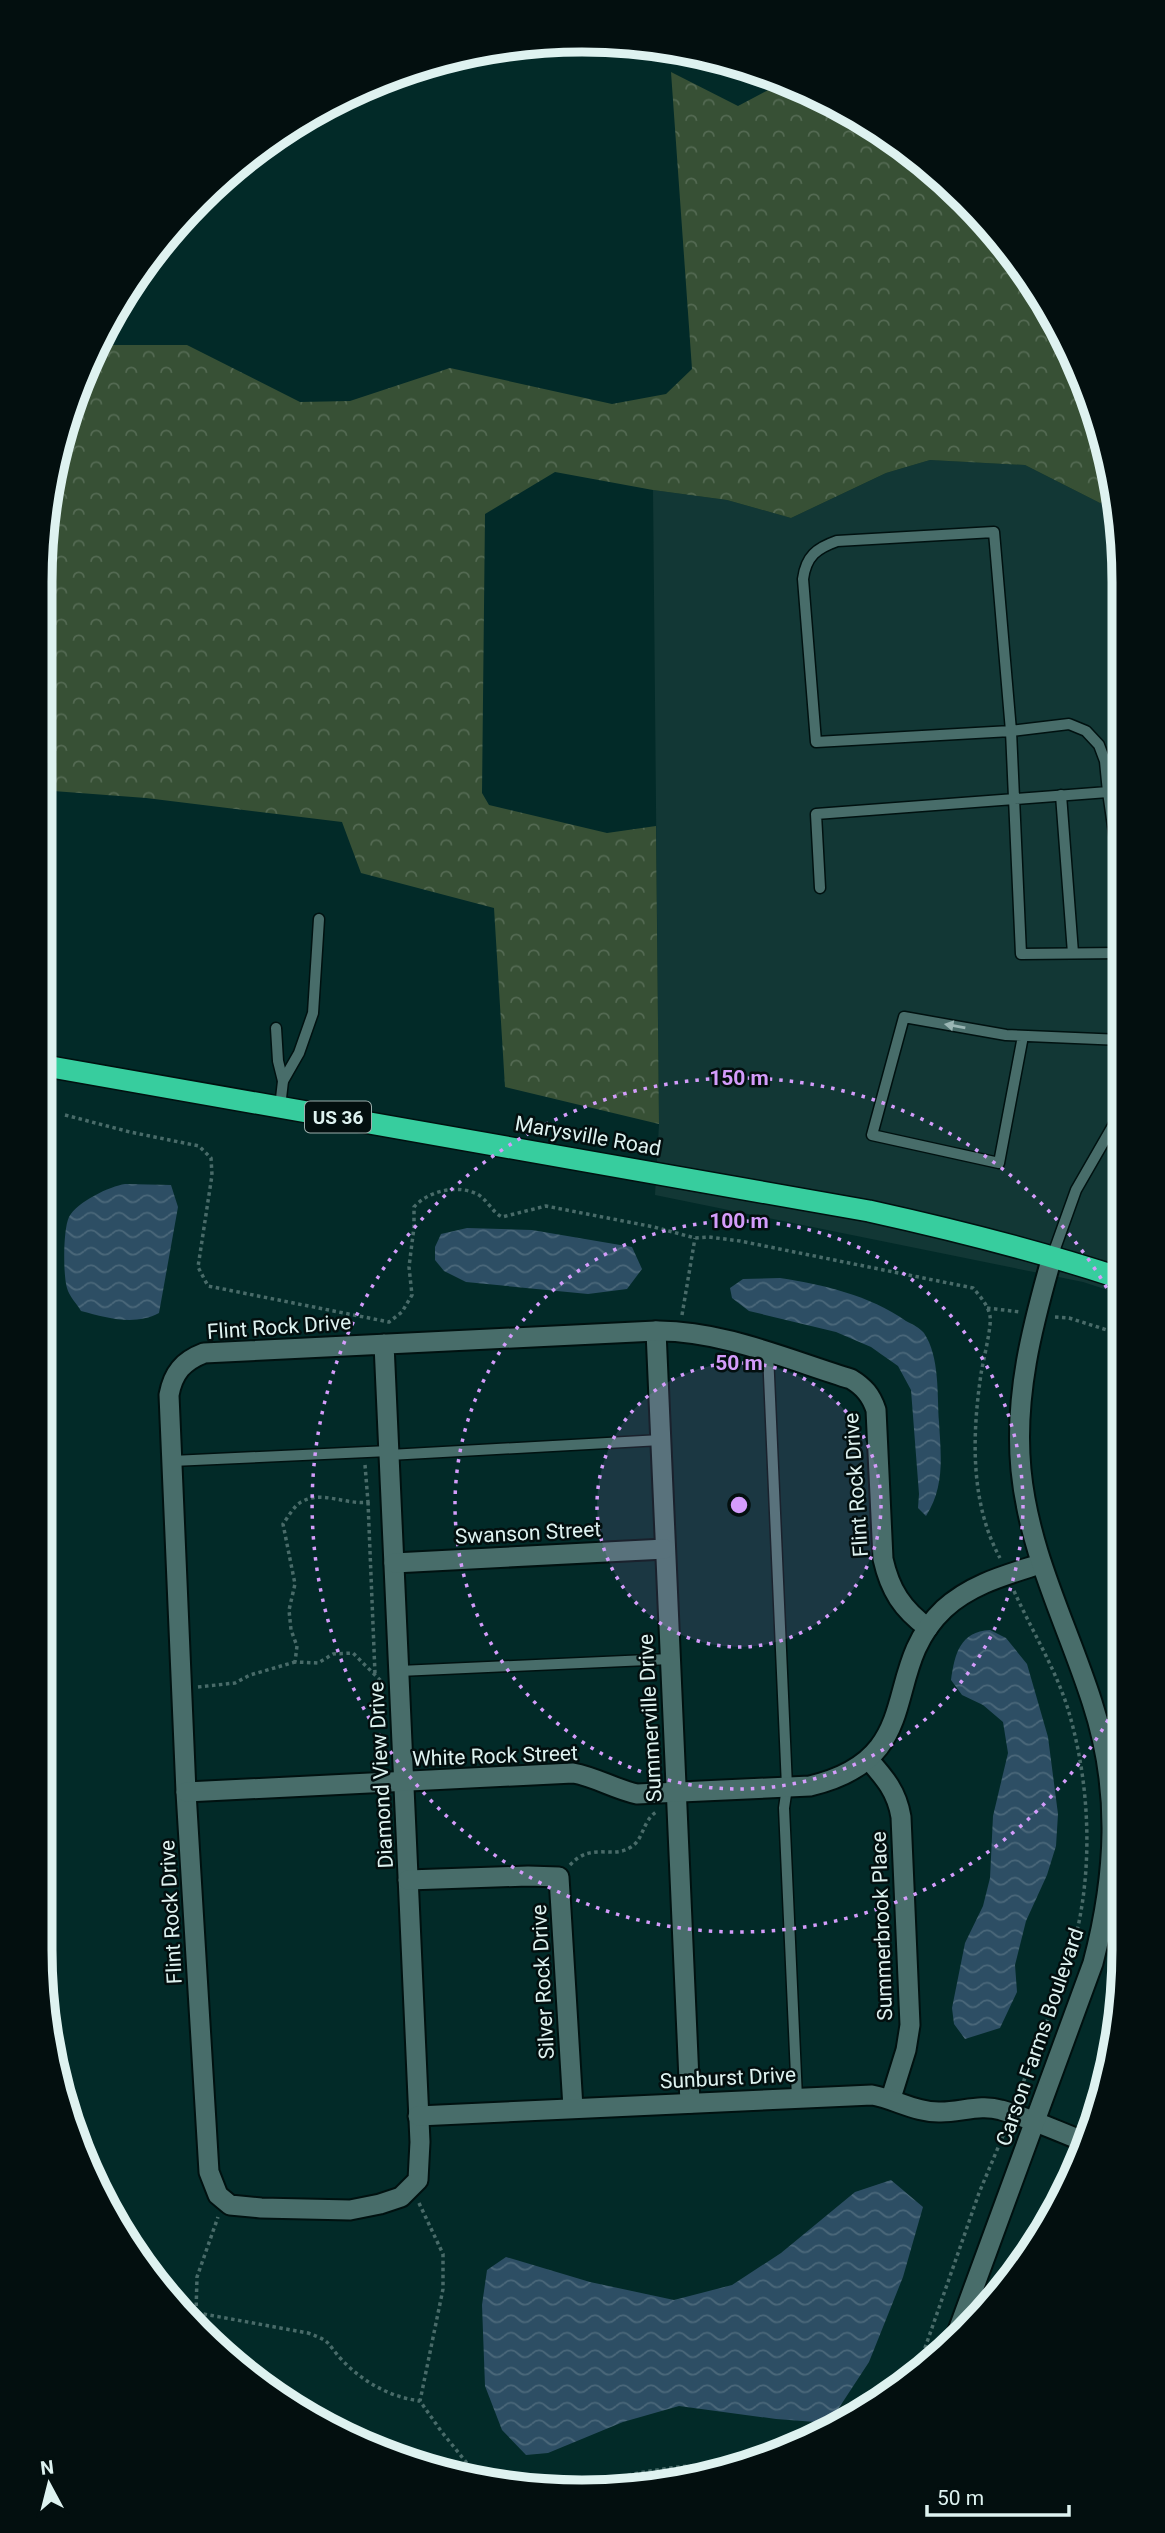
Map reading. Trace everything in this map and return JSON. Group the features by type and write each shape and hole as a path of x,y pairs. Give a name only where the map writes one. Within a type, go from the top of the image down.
{"highway":[{"name":"Marysville Road","path":"52,1067 855,1209 951,1229 1112,1275"}],"street":[{"name":"Carson Farms Boulevard","path":"1052,1256 1030,1334 1023,1379 1021,1470 1027,1514 1040,1564 1092,1702 1104,1746 1112,1810"},
{"name":"Summerville Drive","path":"656,1331 690,2103"},
{"name":"Flint Rock Drive","path":"221,2198 209,2172 187,1792 169,1395 171,1382 178,1368 204,1353 680,1331 707,1335 851,1379 872,1397 876,1410 883,1559 887,1579 895,1597 908,1613 928,1628"},
{"name":"Diamond View Drive","path":"384,1344 394,1563 392,1677 404,1782 420,2142 418,2180 405,2192"},
{"name":"Swanson Street","path":"394,1563 665,1549"},
{"path":"868,1759 886,1737 897,1715 915,1650 943,1610 962,1594 984,1583 1040,1564"},
{"name":"White Rock Street","path":"187,1792 573,1773 593,1777 620,1790 637,1794 676,1793 810,1786 850,1772 868,1759"},
{"name":"Summerbrook Place","path":"868,1759 891,1785 899,1802 901,1817 910,2025 906,2050 891,2098"},
{"name":"Carson Farms Boulevard","path":"962,2320 1093,1963 1110,1886 1112,1848"},
{"name":"Silver Rock Drive","path":"408,1880 559,1877 573,2108"},
{"name":"Sunburst Drive","path":"418,2116 872,2095 891,2098 919,2110 940,2112 999,2109 1077,2139"},
{"path":"221,2198 230,2205 261,2208 350,2210 380,2204 405,2192"}],"lane":[{"path":"1112,819 1105,761 1099,745 1086,731 1069,724 1011,731 816,742 803,579 805,565 810,556 820,547 837,541 994,532 1011,731 1021,954 1112,953"},
{"path":"820,888 816,814 1108,792"},
{"path":"1061,795 1073,953"},
{"path":"280,1107 284,1081 299,1053 313,1013 319,919"},
{"path":"1023,1036 999,1163 872,1135 904,1017 1006,1035 1112,1040"},
{"path":"276,1028 278,1061 284,1081"},
{"path":"1052,1256 1076,1190 1112,1127"},
{"path":"768,1353 787,1787 784,1808 797,2098"},
{"path":"172,1461 660,1440"},
{"path":"392,1677 670,1659"}],"path":[{"path":"65,1115 199,1146 211,1158 212,1175 198,1267 208,1286 389,1322 402,1312 412,1295 409,1267 414,1207 422,1197 440,1191 465,1191 479,1195 495,1214 502,1217 546,1206 631,1222 695,1238 740,1241 973,1289 985,1303 990,1317 979,1387 975,1453 977,1486 984,1524 1067,1706 1077,1748 1087,1815 1086,1866 1079,1922 1062,1979 1012,2114 979,2193 922,2357"},
{"path":"680,1331 695,1238"},
{"path":"363,1452 368,1502 375,1675"},
{"path":"295,1662 296,1646 289,1610 295,1584 283,1524 300,1502 323,1495 354,1504 368,1502"},
{"path":"182,1688 235,1683 250,1675 295,1662 318,1663 333,1654 353,1653 375,1675 392,1677"},
{"path":"559,1877 583,1854 626,1850 635,1846 645,1823 659,1810"},
{"path":"405,2192 443,2254 443,2289 420,2401 471,2468"},
{"path":"196,2313 197,2277 221,2198"},
{"path":"197,2313 308,2333 327,2340 341,2359 369,2382 401,2399 420,2401"},
{"path":"604,2479 719,2462"}],"shaded area":[{"path":"930,460 1025,465 1100,503 1106,501 1112,582 1112,1291 1083,1282 655,1195 659,1124 653,490 727,500 791,518 886,473"}],"green space":[{"path":"671,72 738,106 772,88 817,107 877,142 905,162 957,208 1003,260 1023,288 1058,348 1084,412 1106,501 1100,503 1025,465 930,460 886,473 791,518 727,500 555,472 485,514 482,793 489,805 607,833 656,826 659,1124 505,1087 494,908 361,873 342,822 146,798 52,791 52,582 57,513 81,412 109,345 187,345 300,402 350,401 450,368 612,404 666,394 692,369"}],"water":[{"path":"125,1184 171,1185 178,1207 159,1313 131,1320 81,1311 68,1291 64,1263 67,1223 73,1211 94,1196"},
{"path":"467,1228 532,1230 632,1247 642,1269 627,1289 588,1294 466,1282 444,1271 435,1260 435,1247 441,1234"},
{"path":"780,1278 829,1288 877,1304 924,1333 935,1365 941,1459 939,1482 926,1516 918,1508 911,1390 898,1366 871,1347 836,1332 749,1311 732,1298 730,1288 743,1279"},
{"path":"990,1630 1006,1638 1027,1664 1048,1737 1058,1814 1056,1846 1047,1875 1026,1921 1015,1965 1017,1992 1000,2028 965,2039 954,2024 952,2008 965,1943 983,1906 990,1878 993,1816 1008,1753 1003,1722 983,1705 962,1695 951,1680 961,1646 972,1635"},
{"path":"891,2180 923,2207 903,2277 869,2362 833,2417 823,2423 679,2406 623,2422 548,2453 526,2455 502,2430 485,2386 482,2305 487,2270 506,2257 590,2282 674,2300 732,2285 781,2253 855,2192"}]}
